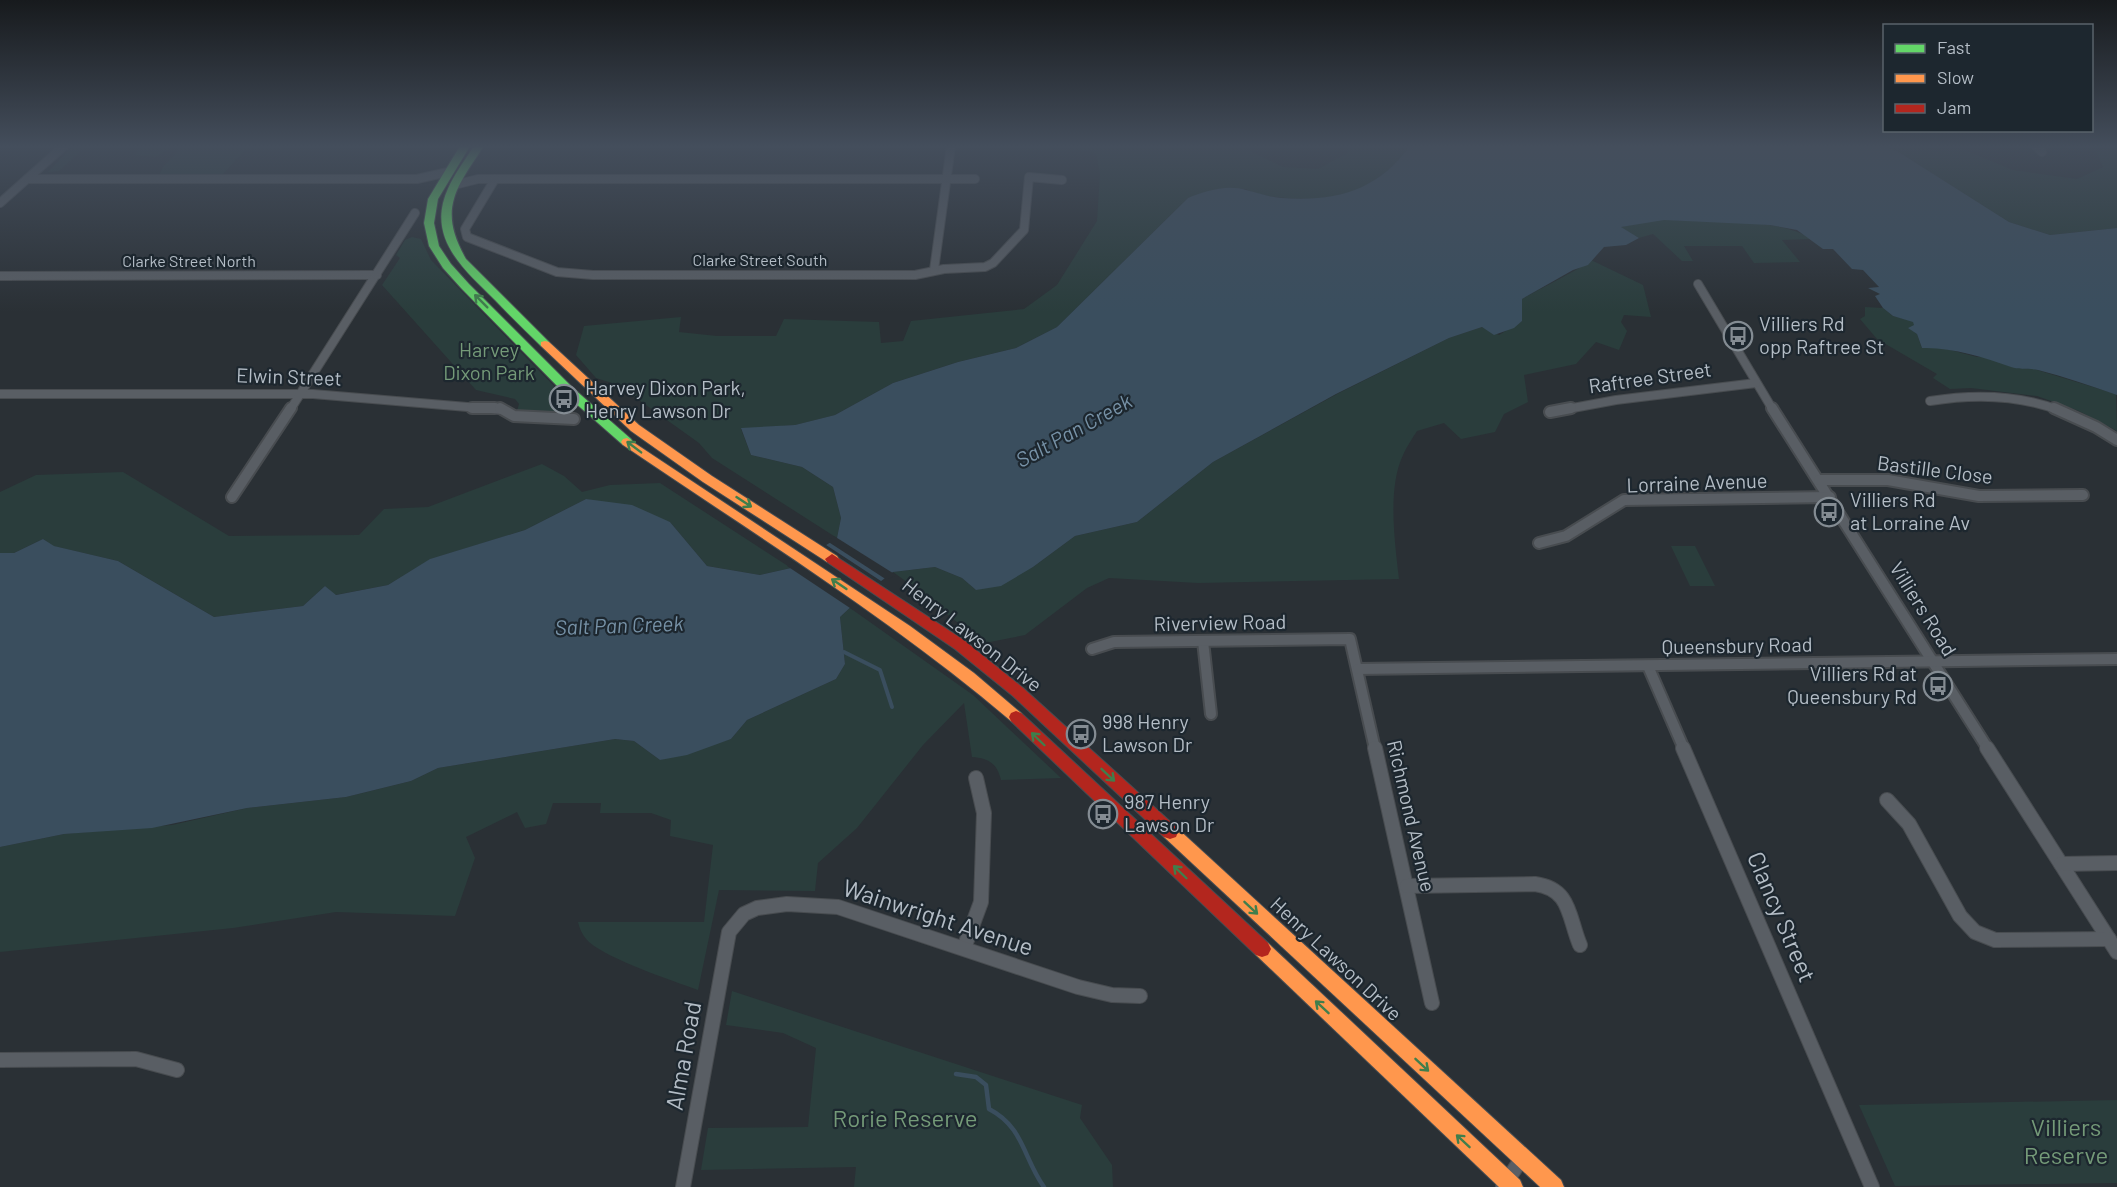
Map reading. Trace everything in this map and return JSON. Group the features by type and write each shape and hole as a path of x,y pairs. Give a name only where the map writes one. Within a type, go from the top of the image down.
{"main road":[{"name":"Henry Lawson Drive","path":"432,201 429,208 428,228 433,247 454,273 618,435 888,617 954,664 1000,702 1507,1185"},
{"name":"Henry Lawson Drive","path":"447,201 444,218 446,233 452,247 495,295 579,378 634,427 695,471 960,645 1018,692 1554,1187"}],"street":[{"name":"Clarke Street South","path":"481,201 467,225 465,234 563,274 915,275 934,270 980,267 993,263 1024,230 1027,201"},
{"path":"934,270 943,201"},
{"path":"232,497 415,213"},
{"name":"Clarke Street North","path":"0,276 377,275"},
{"name":"Villiers Road","path":"1698,284 1756,383 2117,952"},
{"name":"Raftree Street","path":"1550,412 1624,399 1756,383"},
{"name":"Elwin Street","path":"0,394 301,393 480,409 500,408 514,416 574,419"},
{"path":"1930,401 1947,397 1984,396 2027,401 2072,415 2117,440"},
{"name":"Bastille Close","path":"1819,480 1888,480 1979,496 2083,495"},
{"name":"Lorraine Avenue","path":"1539,543 1566,536 1624,500 1830,497"},
{"name":"Riverview Road","path":"1092,649 1114,642 1350,639"},
{"name":"Richmond Avenue","path":"1350,639 1432,1003"},
{"path":"1203,641 1211,714"},
{"name":"Queensbury Road","path":"1358,669 2117,659"},
{"name":"Clancy Street","path":"1648,666 1872,1187"},
{"path":"964,948 981,902 984,813 976,778"},
{"path":"1887,800 1909,824 1960,916 1971,931 1979,936 1995,940 2109,939"},
{"path":"2061,864 2117,863"},
{"path":"1407,886 1535,884 1551,886 1558,890 1566,902 1580,945"},
{"name":"Wainwright Avenue","path":"729,932 738,919 756,908 814,904 838,907 1089,990 1112,995 1140,996"},
{"name":"Alma Road","path":"683,1187 729,932"},
{"path":"0,1060 136,1059 177,1070"},
{"path":"1507,1185 1522,1158"}],"green space":[{"path":"1098,201 1185,201 1057,327 1016,348 958,362 893,383 835,415 795,425 741,429 751,455 802,467 833,487 841,518 837,538 712,458 699,443 618,385 596,378 576,355 584,326 681,317 679,332 717,336 776,336 784,319 879,322 881,343 903,341 911,321 1024,309 1057,285 1097,221"},
{"path":"1976,201 2117,201 2117,228 2050,235 2009,222"},
{"path":"1664,219 1760,224 1797,231 1813,239 1782,240 1800,262 1754,263 1742,246 1684,246 1693,261 1682,261 1653,234 1639,238 1620,227"},
{"name":"Harvey Dixon Park","path":"412,237 421,239 431,260 554,386 552,392 557,402 570,408 562,414 517,411 519,404 515,399 476,390 382,285 400,258 396,255 405,240"},
{"path":"1591,260 1643,285 1651,317 1624,315 1621,322 1627,331 1619,350 1596,342 1576,364 1524,375 1528,402 1504,414 1495,432 1461,439 1444,423 1417,431 1403,455 1395,484 1394,516 1399,579 1198,583 1109,578 1087,588 1025,635 985,643 893,572 935,567 962,578 976,590 1033,567 1075,536 1137,522 1213,462 1337,394 1449,338 1482,327 1499,335 1522,321 1522,299"},
{"path":"1865,307 1883,308 1893,316 1913,321 1915,325 1909,328 1917,334 1922,348 1939,347 1977,357 1986,357 2012,367 2034,369 2116,394 2117,431 2079,411 2037,396 1971,388 1950,389 1933,378 1937,374 1877,339 1860,319 1865,316"},
{"path":"542,464 564,476 582,492 610,485 660,483 791,568 760,575 707,566 670,522 586,499 525,530 431,559 388,585 335,595 325,586 303,606 214,617 118,561 53,546 43,539 14,553 0,553 0,492 36,475 123,472 229,536 359,535 384,509 428,507"},
{"path":"1671,546 1695,546 1715,586 1690,586"},
{"path":"850,608 973,695 1061,778 1001,780 997,769 991,762 972,757 964,703 923,745 857,828 818,863 815,891 719,890 698,990 611,956 589,942 578,922 704,922 713,845 670,836 671,820 651,813 600,813 601,803 553,803 546,824 525,828 517,812 466,837 475,858 455,916 336,912 233,928 0,952 0,847 64,834 172,825 247,808 346,797 411,781 438,768 615,739 634,741 660,760 731,739 747,720 836,679 845,664 840,617"},
{"name":"Rorie Reserve","path":"732,991 1082,1105 1080,1118 1112,1165 1113,1187 854,1187 856,1167 701,1170 708,1128 808,1127 816,1048 783,1033 726,1025"},
{"name":"Villiers Reserve","path":"2117,1100 2117,1183 1895,1186 1859,1105"}],"water":[{"name":"Salt Pan Creek","path":"1185,201 1976,201 2009,222 2050,235 2117,228 2117,395 2038,370 2014,368 1956,351 1922,348 1917,334 1908,328 1914,325 1913,322 1893,316 1883,308 1875,296 1880,294 1868,288 1879,287 1863,270 1852,269 1833,249 1823,249 1797,230 1770,225 1664,220 1621,227 1639,238 1626,245 1604,247 1588,265 1573,270 1522,299 1522,321 1514,328 1494,335 1482,327 1449,338 1336,394 1213,462 1137,522 1075,536 1033,567 1001,586 976,590 962,578 935,567 893,572 840,617 845,664 836,679 747,720 731,739 687,755 660,760 634,741 615,739 438,768 411,781 346,797 247,808 152,828 64,834 0,847 0,553 14,553 43,539 54,546 118,561 214,617 303,606 325,586 336,595 388,585 430,559 525,530 586,499 632,505 670,522 707,566 760,575 791,568 837,538 841,518 833,487 802,467 751,455 741,428 795,425 835,415 893,383 958,362 1016,348 1057,327"}],"pier":[{"path":"834,536 896,575 887,580 827,541"},
{"path":"823,543 884,583 853,610 787,566"}],"waterway":[{"path":"844,652 880,670 892,707"},
{"path":"956,1074 976,1077 986,1085 989,1109 1001,1116 1016,1134 1044,1187"}],"traffic: fast":[{"path":"433,201 429,223 434,246 447,266 569,391 627,442"},
{"path":"448,201 447,229 452,244 462,261 545,344"}],"traffic: slow":[{"path":"545,344 600,397 659,446 832,559"},
{"path":"627,442 905,630 969,677 1016,717"},
{"path":"1170,832 1554,1187"},
{"path":"1262,949 1513,1187"}],"traffic: jam":[{"path":"832,559 960,645 1018,692 1170,832"},
{"path":"1016,717 1262,949"}],"place":[{"name":"Villiers Rd opp Raftree St","path":"1738,336"},
{"name":"Harvey Dixon Park, Henry Lawson Dr","path":"564,399"},
{"name":"Villiers Rd at Lorraine Av","path":"1829,512"},
{"name":"Villiers Rd at Queensbury Rd","path":"1938,686"},
{"name":"998 Henry Lawson Dr","path":"1081,734"},
{"name":"987 Henry Lawson Dr","path":"1103,814"}]}
